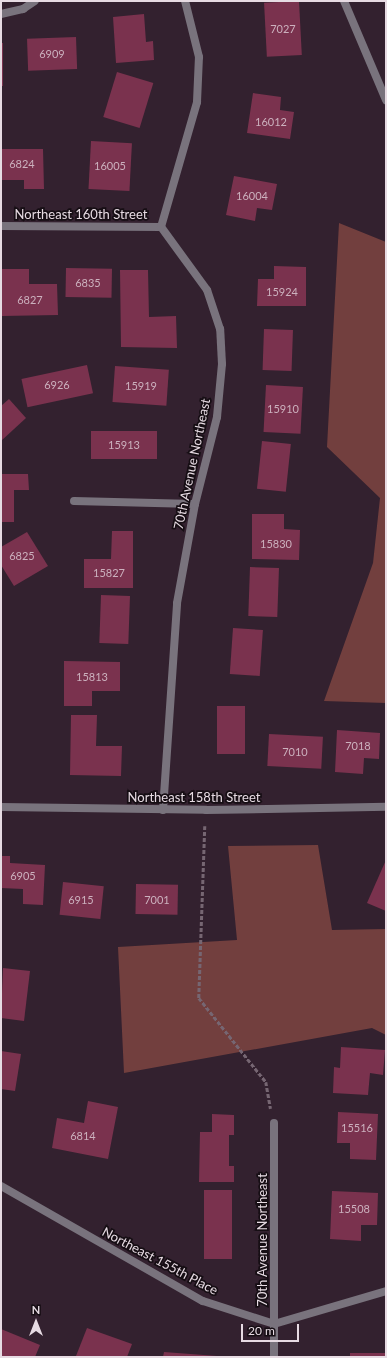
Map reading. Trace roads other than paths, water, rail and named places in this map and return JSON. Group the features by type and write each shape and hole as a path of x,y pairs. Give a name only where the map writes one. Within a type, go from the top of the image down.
{"street":[{"path":"1,14 23,9 35,1"},
{"path":"161,227 197,102 199,57 185,1"},
{"path":"344,1 386,100"},
{"name":"Northeast 160th Street","path":"1,226 161,227"},
{"name":"70th Avenue Northeast","path":"161,227 207,290 220,329 222,364 217,417 195,504 177,603 163,810"},
{"path":"74,501 195,504"},
{"name":"Northeast 158th Street","path":"1,807 163,810 386,808"},
{"name":"70th Avenue Northeast","path":"274,1123 274,1357"},
{"name":"Northeast 155th Place","path":"1,1186 203,1301 274,1324"},
{"path":"274,1324 386,1291"}]}
